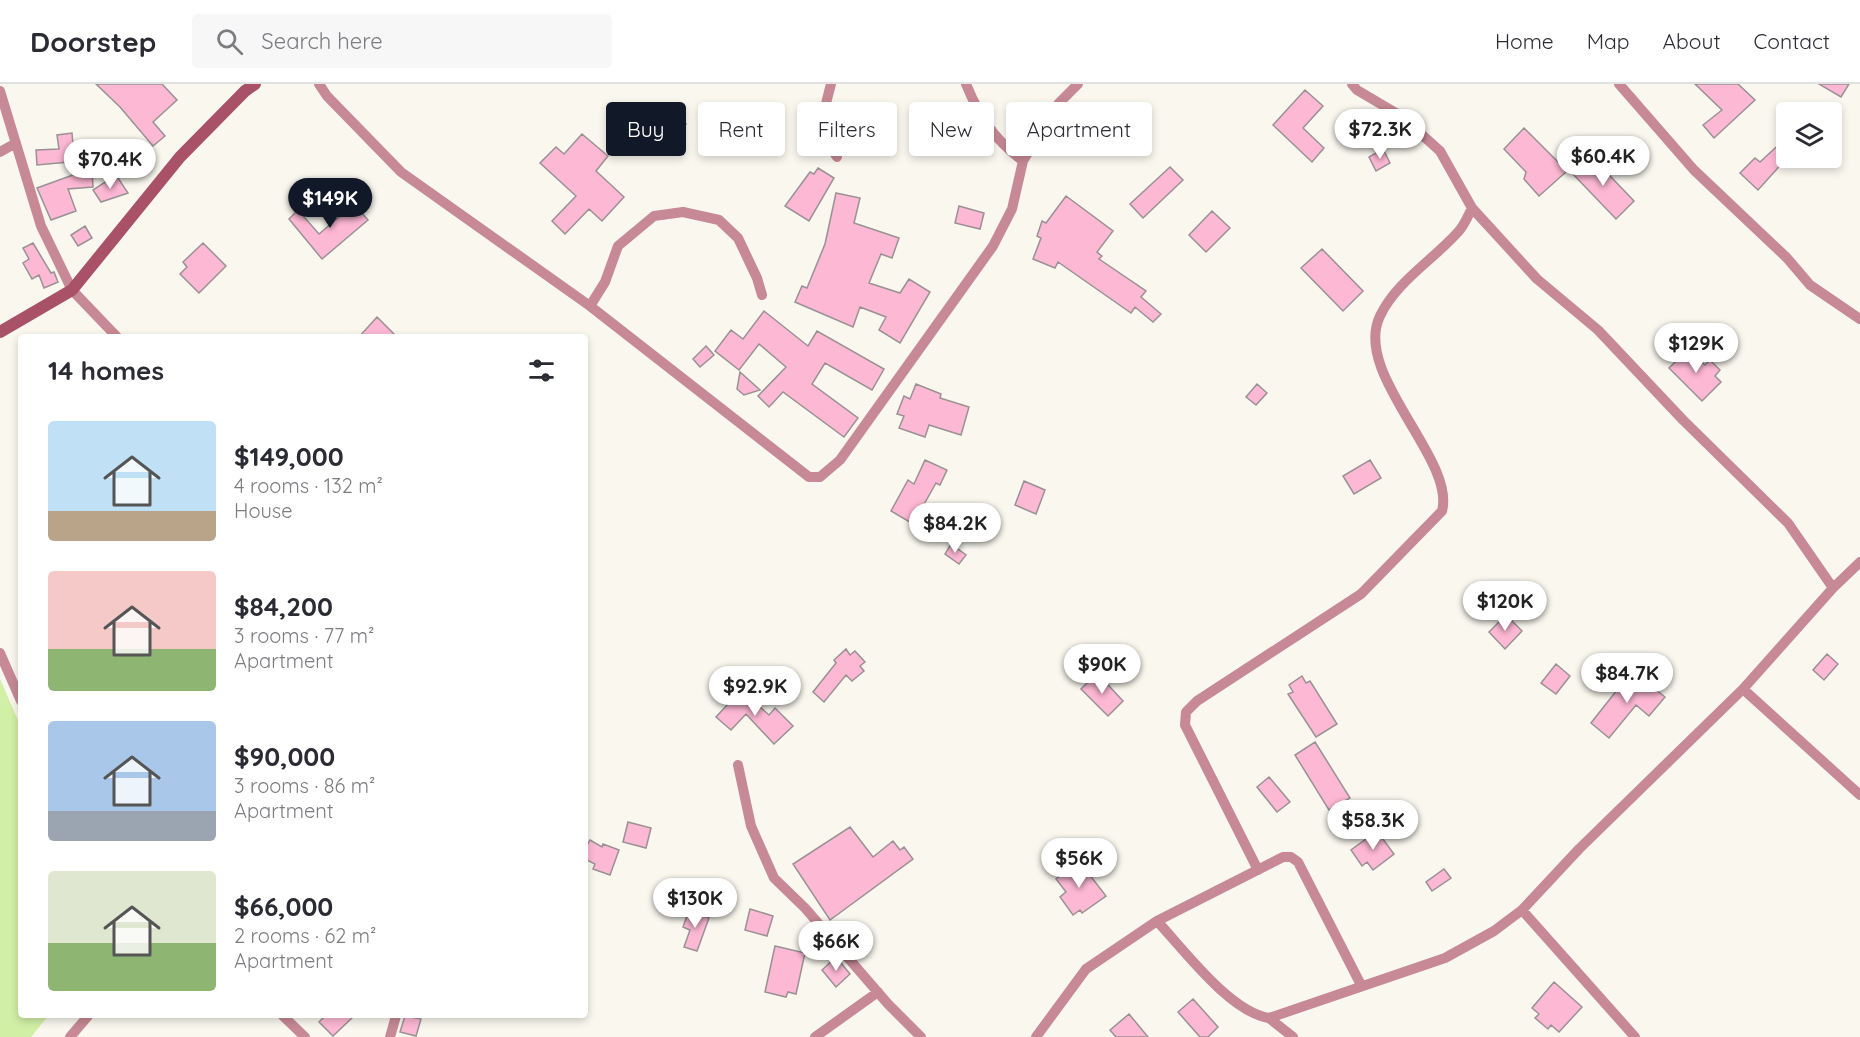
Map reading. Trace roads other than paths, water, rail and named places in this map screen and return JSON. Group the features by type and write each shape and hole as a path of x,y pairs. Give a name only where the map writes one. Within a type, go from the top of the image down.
{"street":[{"path":"0,332 72,290 180,157 255,84"},
{"path":"319,84 327,96 400,172 590,306 809,477 820,477 840,460 993,246 1012,209 1023,161 1058,104 1078,84"},
{"path":"831,84 824,112 824,141 837,157"},
{"path":"966,84 973,102 998,142 1023,161"},
{"path":"1352,84 1357,90 1401,116 1440,151 1472,208 1537,279 1598,330 1683,420 1788,523 1833,588"},
{"path":"1619,84 1694,170 1787,258 1810,285 1860,319"},
{"path":"0,91 41,226 72,290 114,334"},
{"path":"0,152 16,143"},
{"path":"1258,870 1185,725 1186,712 1197,701 1242,670 1361,594 1442,511 1445,498 1436,472 1379,365 1375,337 1379,317 1392,298 1458,231 1472,208"},
{"path":"590,306 605,282 618,246 654,216 683,212 719,220 738,238 757,278 762,295"},
{"path":"1156,921 1238,1004 1257,1016 1269,1018 1445,958 1494,931 1521,910 1579,849 1743,689 1833,588 1860,562"},
{"path":"0,653 18,693"},
{"path":"1743,689 1860,795"},
{"path":"738,765 751,825 774,878 921,1037"},
{"path":"1036,1037 1086,969 1156,921 1283,857 1291,857 1298,862 1361,986"},
{"path":"1521,910 1635,1037"},
{"path":"815,1037 878,992"},
{"path":"70,1037 86,1018"},
{"path":"285,1018 305,1037"},
{"path":"390,1037 395,1018"},
{"path":"1269,1018 1293,1037"}]}
